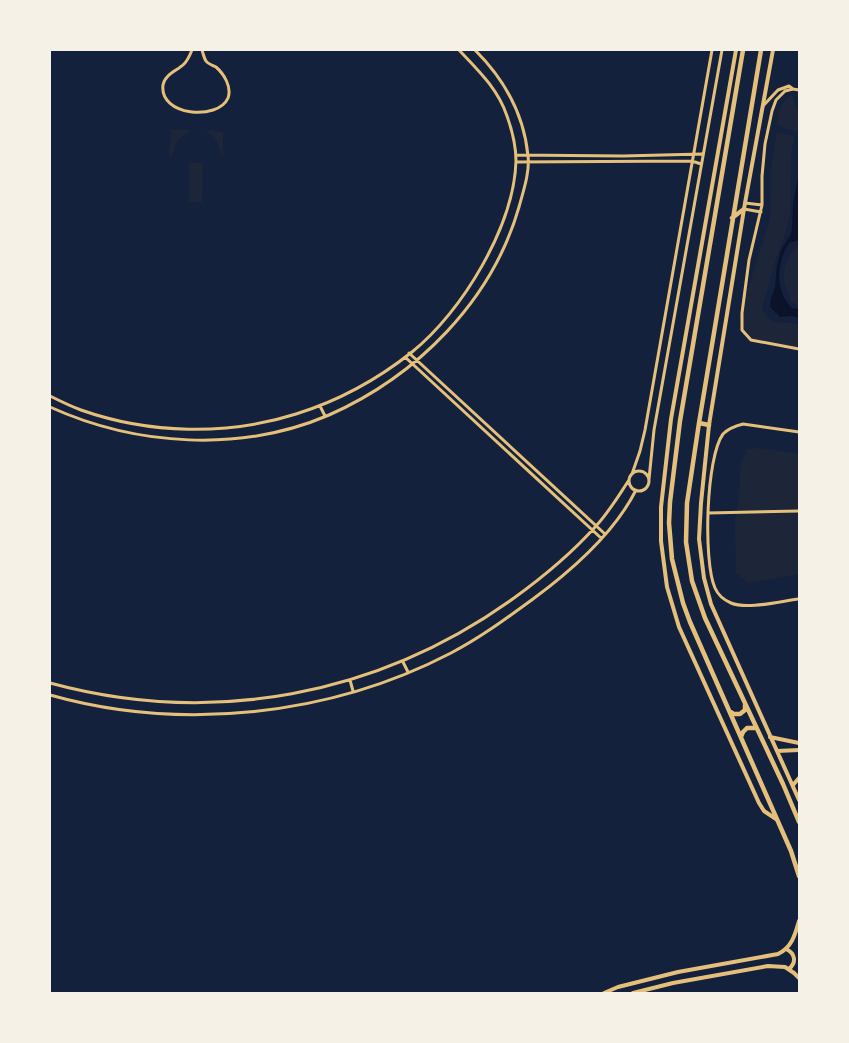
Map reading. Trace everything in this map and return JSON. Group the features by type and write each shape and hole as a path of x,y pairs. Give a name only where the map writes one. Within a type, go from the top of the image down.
{"main road":[{"path":"743,50 680,421 669,523 672,559 683,603 791,851 799,876"},
{"path":"761,50 699,423 686,523 688,562 697,600 799,820"},
{"path":"732,218 744,209"},
{"path":"699,423 709,425"},
{"path":"730,711 734,714 740,714 745,710 745,704"},
{"path":"741,738 747,728 756,728"}],"street":[{"path":"192,50 185,63 167,76 164,82 164,95 168,102 180,110 207,112 219,108 223,104 228,97 228,86 224,76 217,68 207,62 202,50"},
{"path":"50,396 81,410 150,426 212,429 247,426 320,406 348,393 405,357 437,327 463,296 480,268 504,218 512,187 516,156 509,122 502,102 488,81 459,50"},
{"path":"50,407 105,428 152,437 182,440 223,440 266,433 325,416 379,388 428,352 450,330 466,310 483,286 500,256 521,198 528,163 522,124 509,93 496,72 475,50"},
{"path":"50,683 113,696 157,702 200,703 283,696 350,680 403,662 447,641 491,614 538,581 592,530 629,480 640,451 712,50"},
{"path":"50,695 101,706 196,715 286,707 329,699 408,672 451,653 520,609 551,586 605,534 627,507 636,490 645,488 649,479 654,430 722,50"},
{"path":"736,50 671,419 661,507 661,542 667,587 683,637 759,803 764,811 776,819"},
{"path":"773,50 761,108 709,425 699,539 704,578 711,604 799,800"},
{"path":"761,108 780,88 789,86 799,90"},
{"path":"794,89 785,91 779,96 772,111 762,166 762,205 749,260 742,314 742,330 747,338 755,342 799,349"},
{"path":"516,156 702,154"},
{"path":"516,162 692,162 701,164"},
{"path":"745,203 762,205"},
{"path":"744,209 761,212"},
{"path":"409,353 605,534"},
{"path":"405,357 601,538"},
{"path":"320,406 325,416"},
{"path":"799,432 743,424 735,426 722,436 716,452 707,530 710,567 715,587 719,594 732,604 741,606 799,599"},
{"path":"632,474 641,471 649,479"},
{"path":"629,480 631,486 636,490"},
{"path":"708,513 799,511"},
{"path":"403,662 408,672"},
{"path":"350,680 354,691"},
{"path":"770,737 799,743"},
{"path":"777,751 799,750"},
{"path":"793,785 799,778"},
{"path":"604,993 618,987 678,972 773,955 786,949 792,942 799,921"},
{"path":"786,949 793,954 795,959 789,969"},
{"path":"633,993 673,983 777,965 789,969 799,978"}],"shaded area":[{"path":"792,94 799,115 799,129 796,132 777,125 781,108"},
{"path":"171,130 189,130 189,132 182,136 176,144 173,155 169,156"},
{"path":"205,130 223,132 223,155 221,155 216,141"},
{"path":"777,133 794,136 791,160 790,214 762,309 770,320 799,325 799,347 751,339 743,328 742,321 745,298 770,219 771,168"},
{"path":"189,163 203,163 202,202 189,202"},
{"path":"799,173 799,240 789,243 782,259 779,276 782,293 792,308 799,309 799,318 791,316 780,317 770,307 771,298 775,288 777,265 781,250 791,234 793,203"},
{"path":"799,246 799,305 790,300 784,274 788,258"},
{"path":"759,448 799,454 799,574 748,583 736,573 735,519 741,463 747,449"}]}
